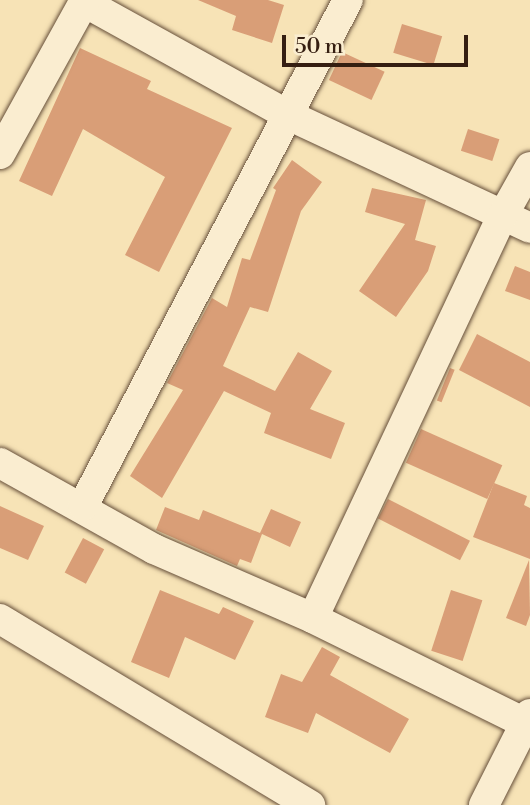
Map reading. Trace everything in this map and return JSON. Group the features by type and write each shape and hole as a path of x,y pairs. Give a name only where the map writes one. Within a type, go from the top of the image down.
{"street":[{"path":"83,506 348,0"},
{"path":"0,154 85,1 288,115 530,228"},
{"path":"313,618 503,215 530,167"},
{"path":"0,463 83,506 154,549 313,618 528,718 484,805"},
{"path":"0,619 310,805"}],"building":[{"path":"198,0 268,0 284,5 272,43 232,30 236,16"},
{"path":"402,24 442,36 433,65 393,53"},
{"path":"80,48 151,81 147,89 232,128 159,272 125,255 165,177 83,129 52,196 19,181"},
{"path":"342,52 385,72 371,100 329,80"},
{"path":"468,129 499,139 492,161 461,151"},
{"path":"292,160 322,182 301,211 268,312 250,307 223,366 275,391 298,352 332,371 310,409 345,423 331,459 264,433 271,413 224,391 162,498 130,476 183,390 167,383 212,298 227,307 242,258 250,260 276,190 273,188"},
{"path":"372,188 426,200 415,240 436,246 428,271 396,317 359,291 405,224 365,212"},
{"path":"515,266 530,272 530,300 505,291"},
{"path":"477,334 530,362 530,407 459,370"},
{"path":"450,368 455,370 442,402 437,400"},
{"path":"421,429 502,465 487,499 406,463"},
{"path":"494,483 527,496 524,505 530,508 530,559 473,537"},
{"path":"388,499 470,541 460,560 378,519"},
{"path":"0,506 44,526 28,560 0,548"},
{"path":"165,507 199,520 203,510 260,533 271,509 301,522 290,547 262,534 251,563 240,559 237,566 156,530"},
{"path":"83,538 104,549 86,584 65,572"},
{"path":"529,560 530,615 526,626 506,618"},
{"path":"160,590 219,614 223,607 254,621 235,660 185,637 169,678 131,662"},
{"path":"451,590 482,600 463,661 431,651"},
{"path":"322,647 340,657 330,675 409,719 390,753 316,713 308,733 265,717 281,674 302,682"}]}
